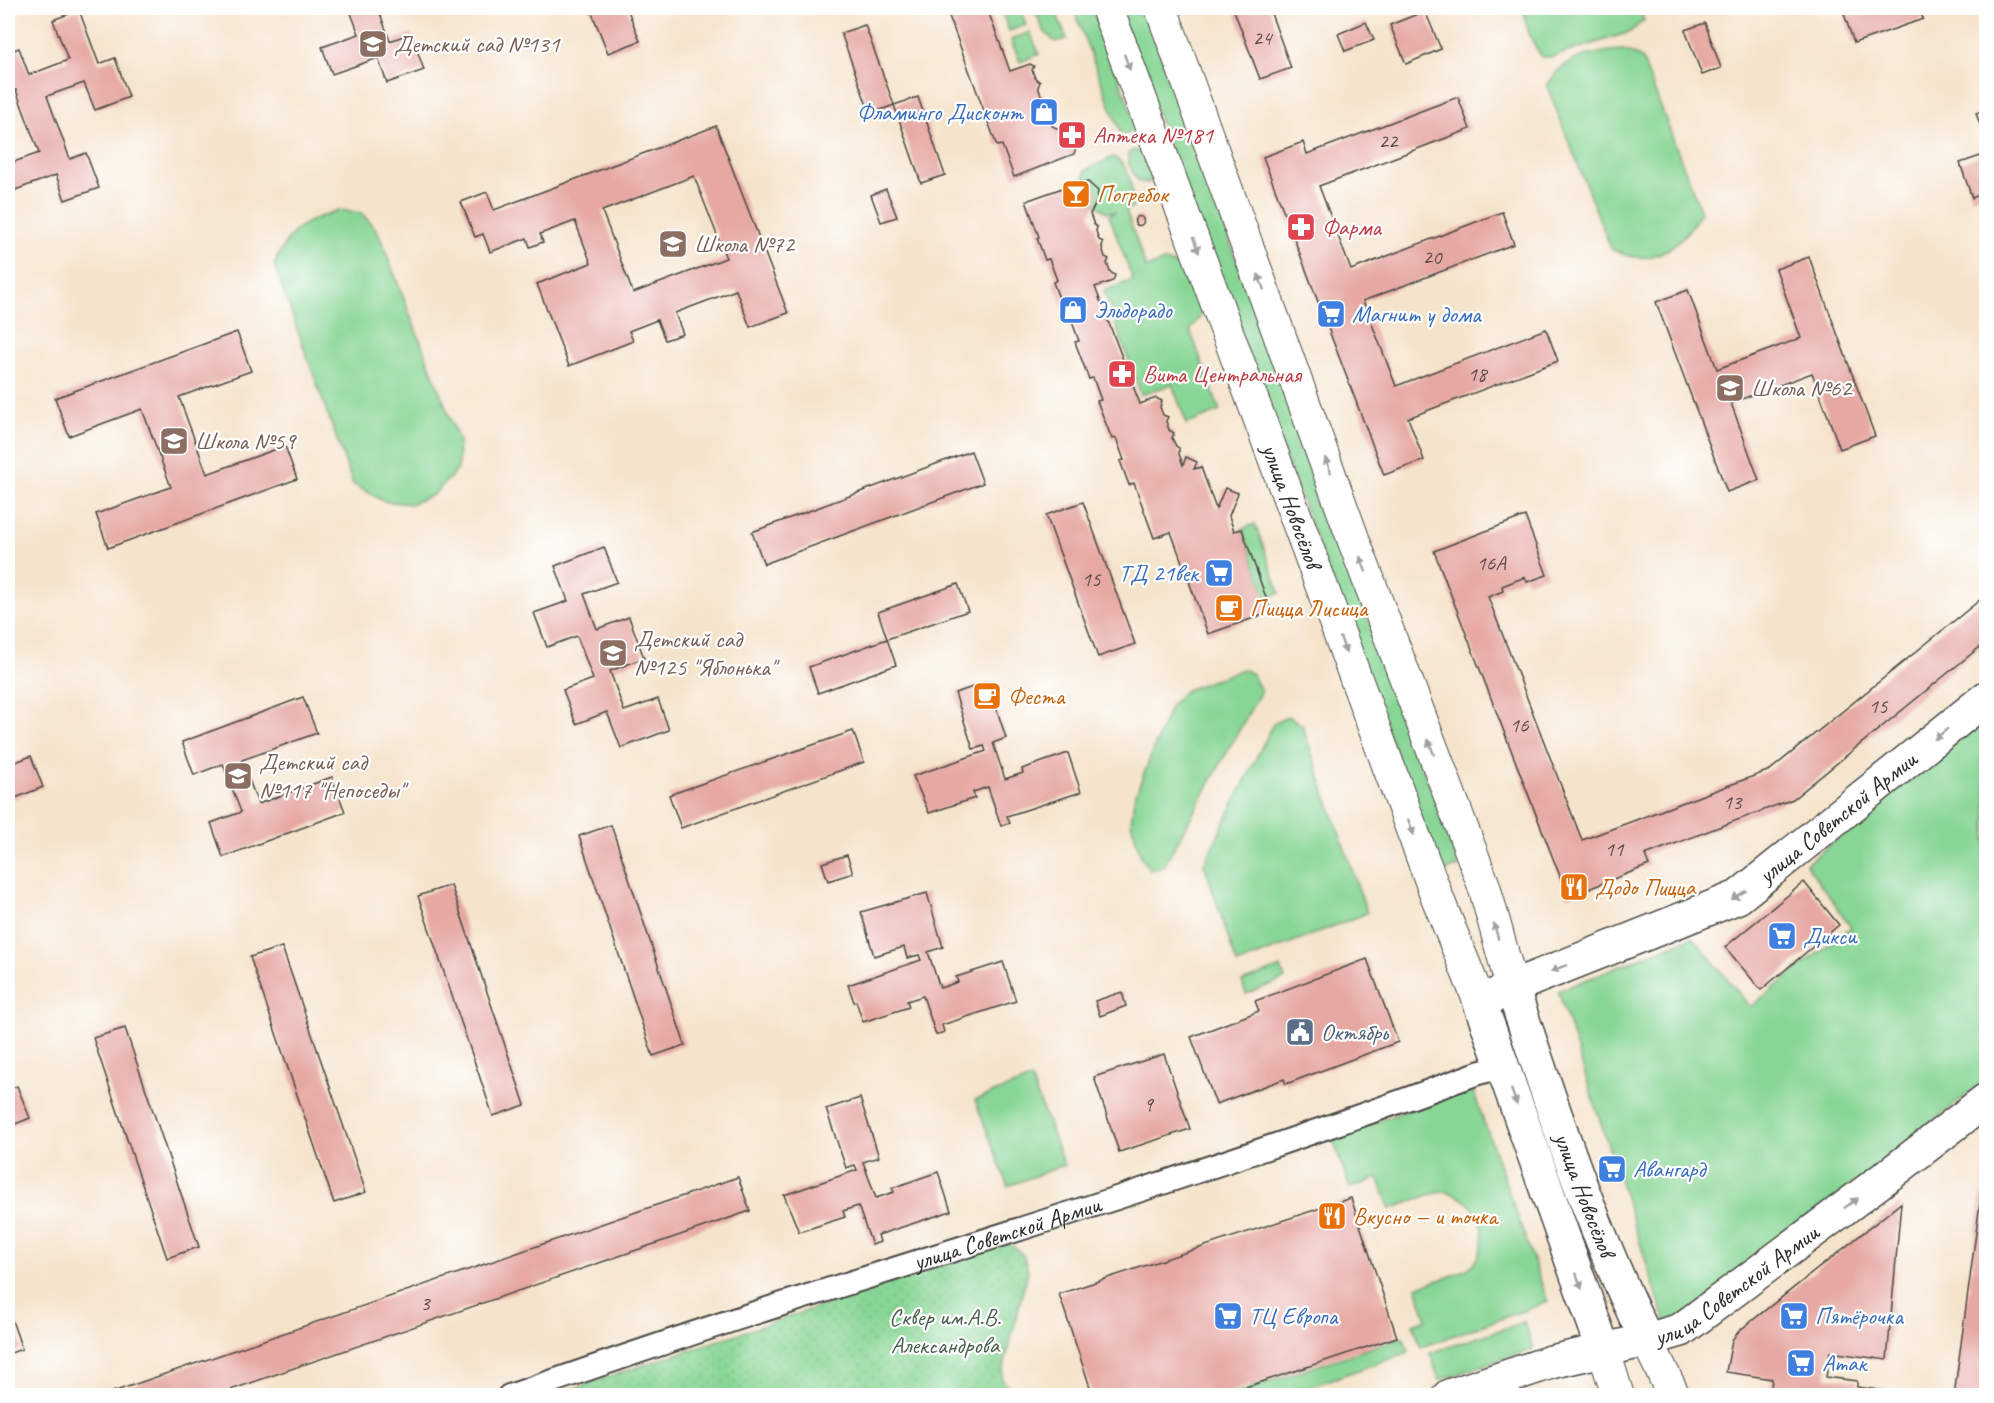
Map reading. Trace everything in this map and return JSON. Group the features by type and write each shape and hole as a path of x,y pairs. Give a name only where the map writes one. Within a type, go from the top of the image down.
{"main road":[{"name":"улица Новосёлов","path":"1107,8 1420,852 1480,1003 1618,1395"},
{"name":"улица Новосёлов","path":"1161,8 1359,555 1484,886 1512,987 1585,1197 1622,1290 1674,1395"},
{"name":"улица Советской Армии","path":"1512,987 1738,897 1986,698"},
{"path":"1480,1003 1512,987"},
{"name":"улица Советской Армии","path":"1449,1395 1551,1362 1647,1341 1681,1330 1894,1172 1986,1100"}],"street":[{"name":"улица Советской Армии","path":"509,1395 781,1304 979,1243 1294,1140 1478,1072 1503,1067"}],"green space":[{"path":"1020,8 1026,25 1009,31 1002,12"},
{"path":"1034,8 1054,8 1067,39 1055,42 1044,31"},
{"path":"1073,8 1093,8 1137,127 1130,133 1121,134"},
{"path":"1118,8 1144,8 1459,867 1440,872"},
{"path":"1531,8 1639,8 1644,20 1630,32 1552,57 1542,57 1526,23 1525,12"},
{"path":"1030,32 1039,54 1020,62 1011,40"},
{"path":"1624,50 1642,58 1701,212 1681,239 1663,252 1652,256 1627,255 1611,249 1547,86 1557,72 1581,57"},
{"path":"1134,150 1145,152 1156,176 1148,183 1138,181 1130,168 1129,153"},
{"path":"1113,157 1124,165 1130,178 1134,206 1126,210 1146,268 1164,261 1194,270 1208,306 1190,330 1220,411 1187,424 1172,384 1141,395 1104,291 1133,280 1109,215 1116,212 1107,212 1095,204 1097,191 1092,184 1084,181 1085,170"},
{"path":"339,210 361,213 377,230 459,441 458,469 433,495 410,504 383,501 353,484 274,265 286,242 299,228"},
{"path":"1255,524 1280,593 1266,598 1242,529"},
{"path":"1243,669 1252,674 1261,691 1163,867 1150,870 1141,857 1131,822 1134,799 1171,705 1184,691"},
{"path":"1288,716 1302,725 1367,913 1237,964 1204,864 1273,724"},
{"path":"1986,718 1986,1080 1679,1320 1666,1323 1558,991 1693,937 1750,1007 1851,927 1806,864"},
{"path":"1281,967 1285,979 1246,994 1242,982"},
{"path":"1031,1079 1064,1165 1008,1186 975,1100"},
{"path":"1472,1088 1548,1302 1421,1347 1413,1324 1427,1319 1416,1287 1454,1275 1472,1265 1481,1249 1480,1222 1471,1206 1448,1192 1432,1194 1390,1209 1378,1178 1350,1188 1332,1137"},
{"name":"Сквер им.А.В. Александрова","path":"1009,1243 1023,1255 1028,1271 1001,1378 1016,1395 551,1396"},
{"path":"1524,1322 1533,1349 1439,1380 1430,1353"},
{"path":"1403,1337 1409,1352 1287,1395 1230,1395"}],"building":[{"name":"Детский сад №131","path":"349,8 378,8 390,41 411,33 424,70 387,83 378,58 332,74 322,47 359,34"},
{"path":"590,8 627,8 640,41 608,53"},
{"path":"946,8 987,8 1010,71 1030,64 1034,66 1032,70 1035,78 1040,82 1038,87 1041,95 1045,97 1046,110 1051,113 1049,118 1052,126 1061,130 1068,127 1071,129 1077,144 1074,154 1014,177 1002,145 997,146"},
{"path":"1233,8 1269,8 1291,68 1260,79"},
{"path":"1842,8 1919,8 1923,19 1854,43"},
{"path":"79,10 99,64 115,58 129,97 95,110 84,83 47,96 70,159 86,153 99,188 65,200 56,175 10,192 8,164 39,153 16,90 8,93 8,52 19,48 29,75 68,60 53,20"},
{"path":"1425,11 1441,49 1406,64 1390,25"},
{"path":"1366,22 1374,40 1345,51 1338,34"},
{"path":"1705,23 1721,68 1702,75 1685,30"},
{"path":"865,25 894,105 870,114 841,33"},
{"path":"918,97 945,175 921,183 894,105"},
{"path":"1458,97 1470,129 1319,186 1351,270 1502,212 1514,244 1363,301 1396,386 1546,329 1558,361 1408,418 1424,460 1384,475 1263,157 1303,142 1307,154"},
{"path":"1986,110 1986,142 1976,113"},
{"name":"Школа №72","path":"716,126 788,313 750,327 736,290 675,313 683,334 665,340 657,320 629,331 633,341 569,366 537,284 591,263 575,221 540,234 543,242 530,247 527,238 490,252 483,234 475,237 461,202 487,192 494,210","holes":["694,176 726,258 633,293 602,211"]},
{"path":"1986,154 1986,192 1972,198 1960,163"},
{"path":"1079,182 1088,182 1098,191 1097,201 1090,214 1097,227 1099,240 1103,242 1105,257 1109,259 1107,263 1110,272 1115,275 1113,281 1095,287 1140,404 1156,398 1162,401 1160,407 1163,415 1168,417 1166,421 1169,430 1174,433 1172,438 1179,448 1183,465 1186,457 1197,462 1194,469 1201,467 1216,509 1225,488 1238,493 1229,516 1234,531 1242,529 1271,612 1208,634 1171,532 1154,538 1134,483 1129,485 1120,461 1124,460 1116,438 1112,439 1097,401 1101,400 1093,378 1089,379 1075,342 1079,341 1071,319 1067,320 1053,282 1057,280 1049,259 1045,260 1026,201"},
{"path":"886,189 897,217 881,222 871,195"},
{"path":"1139,217 1143,221 1139,225 1135,221"},
{"name":"Школа №62","path":"1809,257 1875,436 1840,449 1812,373 1731,403 1759,480 1727,492 1656,302 1688,290 1717,369 1801,338 1776,269"},
{"name":"Школа №59","path":"237,332 251,371 179,397 207,474 285,446 297,479 108,548 96,514 171,487 142,409 69,436 55,398"},
{"path":"971,451 983,483 764,564 752,532"},
{"path":"1083,502 1135,644 1098,657 1046,515"},
{"path":"1525,516 1547,575 1527,582 1525,577 1502,586 1503,591 1488,597 1582,840 1770,770 1986,595 1986,642 1793,799 1645,855 1649,865 1568,897 1434,551"},
{"name":"Детский сад №125 \"Яблонька\"","path":"604,547 617,582 584,594 597,629 629,617 644,658 610,671 624,711 658,699 669,730 621,748 607,712 576,724 563,690 593,679 577,636 547,647 534,613 568,601 555,566"},
{"path":"958,584 968,611 887,639 878,612"},
{"path":"887,639 896,665 818,693 809,667"},
{"path":"988,682 1006,738 993,743 1005,779 1023,773 1022,769 1068,753 1081,792 1007,816 1010,823 1001,826 988,787 973,792 975,798 929,813 913,776 986,751 984,746 973,749 955,693"},
{"name":"Детский сад №117 \"Непоседы\"","path":"303,697 317,733 242,760 258,804 332,777 345,812 223,857 211,823 241,812 223,764 194,775 182,742"},
{"path":"853,731 864,762 681,828 669,795"},
{"path":"31,756 43,787 8,801 8,765"},
{"path":"611,825 685,1045 653,1056 579,836"},
{"path":"847,855 853,873 828,881 822,863"},
{"name":"Дикси","path":"1804,882 1839,925 1761,990 1725,947"},
{"path":"451,885 525,1105 493,1116 418,896"},
{"path":"927,893 943,947 928,952 940,988 958,982 956,977 1003,962 1016,1001 942,1025 944,1032 936,1035 923,996 907,1001 909,1007 863,1022 848,985 921,960 919,955 907,958 904,947 874,956 861,912"},
{"path":"282,947 366,1192 334,1203 250,957"},
{"name":"Октябрь","path":"1367,959 1398,1042 1286,1084 1284,1079 1216,1104 1191,1037 1259,1011 1255,1001"},
{"path":"1122,992 1126,1006 1100,1016 1095,1001"},
{"path":"125,1028 199,1247 167,1258 93,1038"},
{"path":"1164,1054 1190,1129 1119,1152 1094,1077"},
{"path":"17,1086 30,1118 8,1127 8,1090"},
{"path":"860,1098 879,1157 863,1162 876,1198 894,1192 892,1188 938,1172 951,1211 878,1235 880,1242 872,1245 858,1206 843,1211 845,1217 799,1232 784,1195 857,1170 855,1165 846,1168 826,1109"},
{"path":"1985,1166 1986,1396 1954,1396"},
{"path":"738,1177 750,1211 213,1396 101,1396"},
{"name":"ТЦ Европа","path":"1351,1198 1397,1337 1219,1396 1093,1396 1059,1294"},
{"path":"1901,1203 1887,1360 1830,1352 1826,1377 1857,1381 1857,1387 1893,1392 1893,1396 1770,1396 1772,1379 1726,1372 1732,1340 1739,1331"},
{"path":"8,1309 22,1349 8,1354"}],"place":[{"name":"Детский сад №131","path":"373,44"},
{"name":"Фламинго Дисконт","path":"1044,112"},
{"name":"Аптека №181","path":"1072,135"},
{"name":"Погребок","path":"1076,194"},
{"name":"Фарма","path":"1301,227"},
{"name":"Школа №72","path":"673,244"},
{"name":"Эльдорадо","path":"1073,310"},
{"name":"Магнит у дома","path":"1331,314"},
{"name":"Вита Центральная","path":"1122,374"},
{"name":"Школа №62","path":"1730,388"},
{"name":"Школа №59","path":"174,441"},
{"name":"ТД 21век","path":"1219,573"},
{"name":"Пицца Лисица","path":"1229,608"},
{"name":"Детский сад №125 \"Яблонька\"","path":"613,653"},
{"name":"Феста","path":"987,696"},
{"name":"Детский сад №117 \"Непоседы\"","path":"238,776"},
{"name":"Додо Пицца","path":"1574,887"},
{"name":"Дикси","path":"1782,936"},
{"name":"Октябрь","path":"1300,1032"},
{"name":"Авангард","path":"1612,1169"},
{"name":"Вкусно — и точка","path":"1332,1216"},
{"name":"ТЦ Европа","path":"1228,1316"},
{"name":"Пятёрочка","path":"1794,1316"},
{"name":"Атак","path":"1801,1363"}]}
